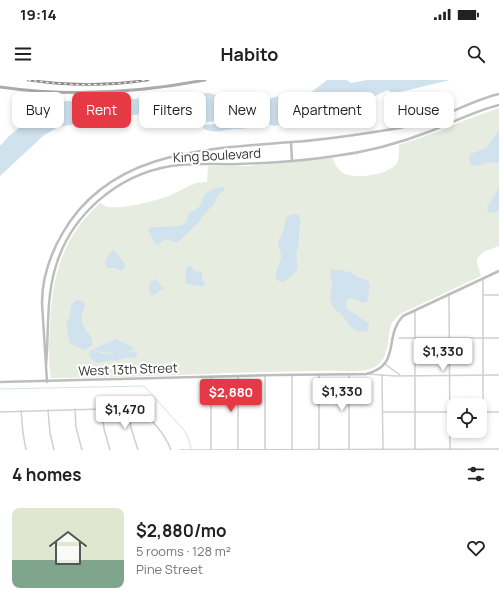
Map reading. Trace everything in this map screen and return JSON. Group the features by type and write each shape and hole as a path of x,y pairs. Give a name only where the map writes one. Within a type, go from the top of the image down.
{"main road":[{"path":"0,87 31,91 87,93 130,91 205,80"}],"street":[{"name":"King Boulevard","path":"47,382 42,319 42,293 46,271 57,244 67,225 84,204 112,181 132,170 188,152 212,148 332,139 391,130 429,120 499,94"},
{"name":"King Boulevard","path":"46,373 51,289 55,267 64,245 82,218 103,197 125,182 153,171 182,165 292,161 359,152 394,143 430,131 478,111 499,105"},
{"path":"290,142 292,161"},
{"path":"151,163 153,171"},
{"path":"366,374 377,370 385,364 390,352 395,327 403,316 499,271"},
{"path":"483,279 483,398"},
{"path":"449,295 449,398"},
{"path":"483,295 499,295"},
{"path":"416,309 416,450"},
{"path":"399,338 499,338"},
{"path":"385,364 400,375"},
{"path":"319,374 319,450"},
{"name":"West 13th Street","path":"0,382 319,374 366,374 382,376 499,375"},
{"path":"348,374 349,450"},
{"path":"265,375 265,450"},
{"path":"292,375 292,450"},
{"path":"238,376 238,450"},
{"path":"382,376 383,450"},
{"path":"211,377 211,450"},
{"path":"129,408 131,428 138,450"},
{"path":"0,412 75,409 138,409 143,412 165,437 170,450"},
{"path":"75,409 76,427 82,450"},
{"path":"102,409 104,429 110,450"},
{"path":"48,410 50,433 54,450"},
{"path":"21,411 26,450"},
{"path":"383,412 447,412"},
{"path":"487,412 499,412"},
{"path":"450,438 450,450"},
{"path":"180,450 499,449"}],"shaded area":[{"path":"499,108 499,246 483,252 477,259 481,276 400,314 392,323 384,358 375,367 355,371 51,378 49,359 51,308 57,274 68,244 76,230 100,203 108,207 122,207 169,196 195,183 207,182 208,166 250,166 332,158 343,173 356,176 373,175 389,170 394,166 398,161 399,145 447,128 454,128 454,125"}],"water":[{"path":"327,80 347,80 351,83 367,80 450,80 400,92 390,92 388,90 376,96 376,92 310,92"},
{"path":"206,93 214,94 214,121 206,122"},
{"path":"278,96 278,125 274,126 270,125 270,99"},
{"path":"139,98 139,114 131,115 131,99"},
{"path":"64,101 72,101 72,125 64,126"},
{"path":"214,124 214,128 247,128 213,131 204,129 206,128 206,125"},
{"path":"19,128 56,128 43,136 0,176 0,146"},
{"path":"499,130 499,163 488,162 481,165 471,165 469,159 471,154 486,148"},
{"path":"225,187 224,191 219,194 214,204 200,221 178,242 165,239 158,245 155,243 148,230 149,228 174,227 183,224 187,221 189,213 197,209 200,205 205,194 216,188"},
{"path":"499,187 499,211 491,213 488,212 487,208"},
{"path":"294,214 299,215 301,222 296,255 298,267 296,272 284,282 279,281 276,276 281,256 278,242 284,231 286,219 288,216"},
{"path":"113,249 125,264 122,271 115,268 108,268 105,264 106,259"},
{"path":"188,266 191,266 195,271 202,272 202,279 205,283 204,286 185,283 186,269"},
{"path":"332,269 350,272 359,278 367,280 370,284 367,302 363,303 356,299 350,299 346,302 348,310 369,323 367,331 362,332 352,328 332,305 332,284 330,274"},
{"path":"155,279 164,288 152,296 149,291 149,286"},
{"path":"77,300 80,300 85,304 82,323 92,338 92,345 85,350 71,344 68,334 67,322 70,317 71,307"},
{"path":"116,339 132,347 134,350 113,353 93,349"},
{"path":"91,350 104,354 136,352 138,354 134,358 123,358 96,363 89,356 89,352"}],"waterway":[{"path":"0,389 144,386 184,430 188,437 191,449"}],"railway":[{"path":"28,80 88,84 148,80"}]}
